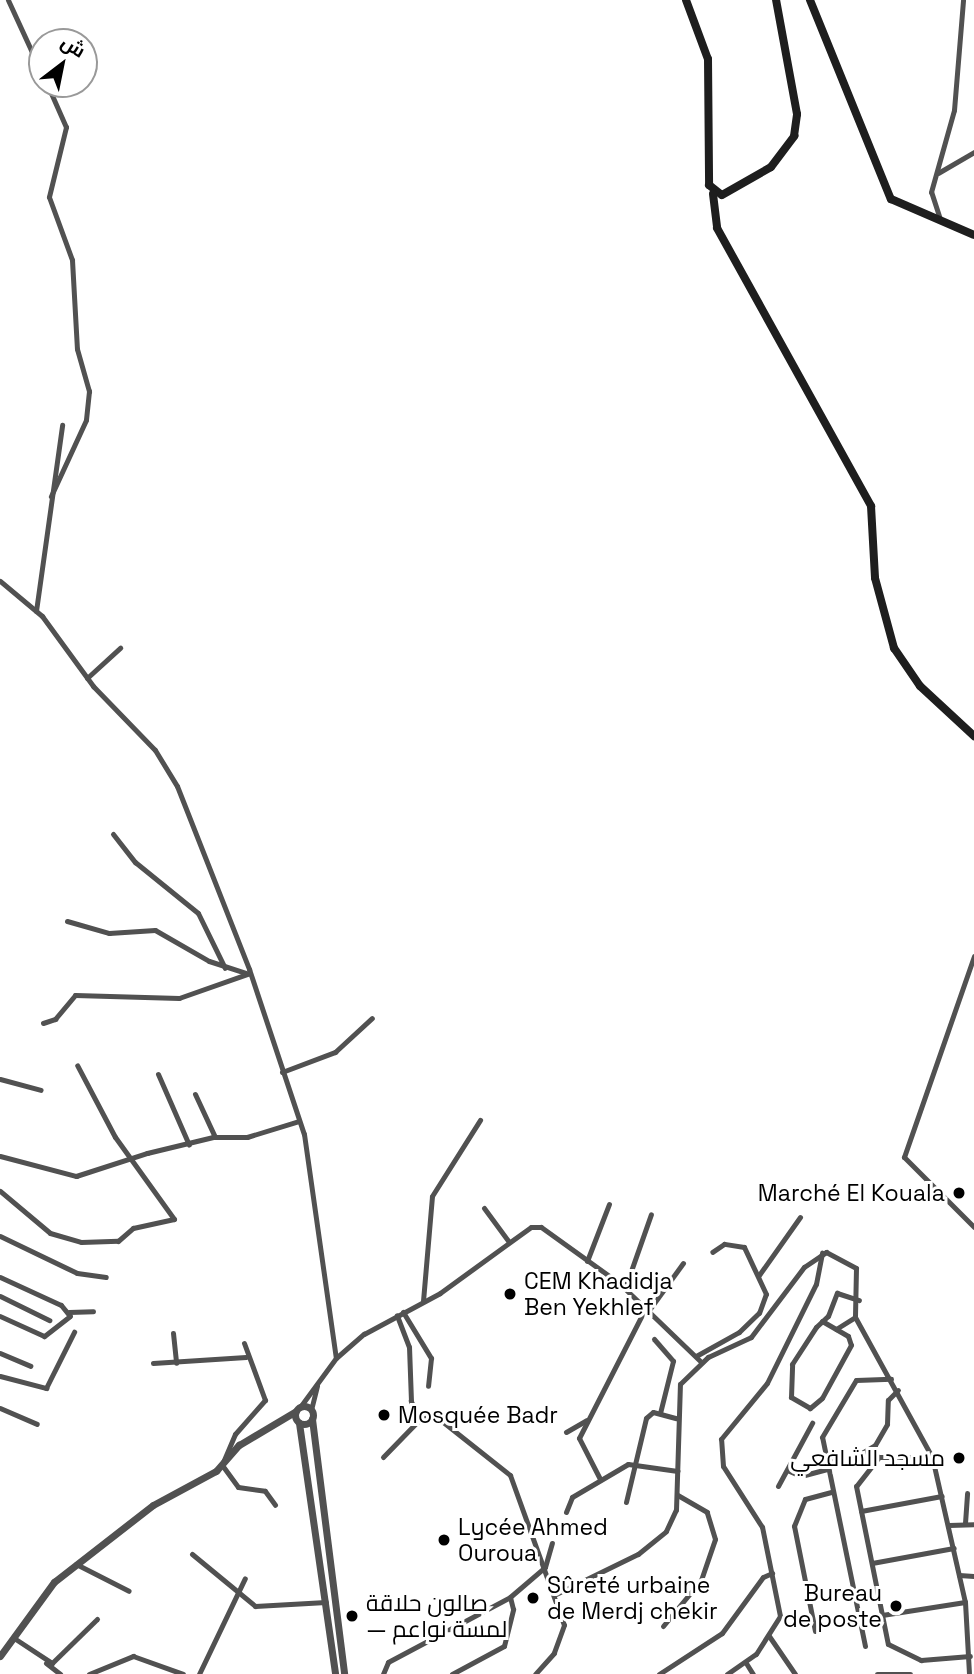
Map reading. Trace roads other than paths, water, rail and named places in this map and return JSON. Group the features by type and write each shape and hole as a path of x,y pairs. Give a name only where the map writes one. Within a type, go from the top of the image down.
{"main road":[{"path":"686,0 708,59 713,194 717,228 871,506 879,601 894,648 920,686 974,736"},
{"path":"713,194 771,167 794,136 797,114 776,0"},
{"path":"810,0 891,199 974,235"}],"street":[{"path":"8,0 28,44"},
{"path":"944,224 931,200 954,110 963,0"},
{"path":"51,496 86,420 89,391 77,349 72,260 49,197 66,127 53,98"},
{"path":"937,173 974,152"},
{"path":"36,611 62,425"},
{"path":"0,581 36,611 88,678 167,766 250,973 299,1121 336,1359"},
{"path":"88,678 120,648"},
{"path":"113,834 135,862 198,913 226,969"},
{"path":"67,921 109,933 155,930 226,969 250,973"},
{"path":"974,956 904,1157 974,1227"},
{"path":"43,1023 55,1019 75,995 179,998 250,973"},
{"path":"282,1072 335,1052 372,1018"},
{"path":"0,1191 50,1233 118,1241 133,1228 174,1219 130,1157 77,1065"},
{"path":"158,1074 189,1145"},
{"path":"0,1079 41,1090"},
{"path":"195,1094 215,1137"},
{"path":"422,1301 432,1196 480,1120"},
{"path":"0,1156 76,1176 130,1157 215,1137 247,1137 299,1121"},
{"path":"587,1261 609,1204"},
{"path":"484,1208 509,1242"},
{"path":"625,1288 651,1214"},
{"path":"759,1275 800,1217"},
{"path":"0,1656 17,1640 54,1582 76,1564 153,1505 222,1465 239,1445 298,1409 336,1359 397,1315 509,1242 541,1227 625,1288 701,1362"},
{"path":"0,1236 77,1273 106,1277"},
{"path":"696,1356 759,1313 766,1294 744,1247 724,1244 712,1252"},
{"path":"727,1674 746,1663 769,1636 779,1616 772,1573 757,1517 723,1466 721,1439 767,1383 816,1284 822,1253"},
{"path":"556,1594 657,1542 677,1495 676,1418 680,1384 701,1362 751,1337 804,1267 822,1253 845,1257 856,1268 859,1300 855,1317 898,1390 932,1457 971,1626 970,1674"},
{"path":"600,1479 580,1442 587,1420 647,1308 683,1263"},
{"path":"0,1277 69,1312 93,1311"},
{"path":"822,1321 848,1336 850,1349 822,1398 805,1406 791,1397 792,1364 822,1321 837,1293 859,1300"},
{"path":"0,1296 49,1320"},
{"path":"0,1316 44,1336 69,1312"},
{"path":"403,1312 431,1358 428,1386"},
{"path":"383,1457 417,1425 409,1346 397,1315"},
{"path":"836,1329 855,1317"},
{"path":"0,1376 46,1388 74,1332"},
{"path":"173,1333 176,1363"},
{"path":"654,1339 673,1361 660,1413"},
{"path":"222,1465 235,1434 265,1400 246,1357 244,1343"},
{"path":"0,1353 30,1366"},
{"path":"153,1363 246,1357"},
{"path":"865,1646 827,1469 825,1428 852,1384 891,1379"},
{"path":"317,1386 311,1410 344,1674"},
{"path":"826,1461 850,1460 875,1445 887,1424 888,1400 898,1390"},
{"path":"0,1408 37,1424"},
{"path":"298,1409 311,1410"},
{"path":"298,1409 335,1674"},
{"path":"626,1502 646,1418 660,1413 676,1418"},
{"path":"416,1415 438,1418 503,1465 556,1594 561,1639 535,1674"},
{"path":"275,1423 312,1419"},
{"path":"566,1432 587,1420"},
{"path":"778,1486 812,1423"},
{"path":"932,1457 875,1459 856,1478 861,1511 882,1615 893,1648 921,1660 970,1656"},
{"path":"566,1512 569,1499 635,1461 678,1471"},
{"path":"222,1465 238,1487 265,1491 275,1505"},
{"path":"787,1471 801,1476 827,1469"},
{"path":"815,1631 794,1526 805,1499 832,1492"},
{"path":"965,1523 967,1493"},
{"path":"663,1626 702,1580 715,1539 707,1512 677,1495"},
{"path":"861,1511 942,1496"},
{"path":"949,1525 974,1524"},
{"path":"383,1674 388,1662 510,1597 545,1567 552,1543"},
{"path":"872,1563 954,1548"},
{"path":"192,1554 237,1596 265,1609 326,1602"},
{"path":"76,1564 129,1591"},
{"path":"659,1674 714,1640 763,1577 772,1573"},
{"path":"960,1575 974,1576"},
{"path":"199,1674 246,1578"},
{"path":"452,1674 504,1646 513,1609 510,1597"},
{"path":"882,1615 965,1602"},
{"path":"43,1661 64,1658 97,1619"},
{"path":"769,1636 795,1674"},
{"path":"17,1640 60,1674"},
{"path":"89,1674 133,1656 183,1674"},
{"path":"746,1663 753,1674"},
{"path":"877,1674 910,1674"}],"place":[{"name":"Marché El Kouala","path":"959,1193"},
{"name":"CEM Khadidja Ben Yekhlef","path":"510,1294"},
{"name":"Mosquée Badr","path":"384,1415"},
{"name":"مسجد الشافعي","path":"959,1458"},
{"name":"Lycée Ahmed Ouroua","path":"444,1540"},
{"name":"Sûreté urbaine de Merdj chekir","path":"533,1598"},
{"name":"Bureau de poste","path":"896,1606"},
{"name":"صالون حلاقة — لمسة نواعم","path":"352,1616"}]}
